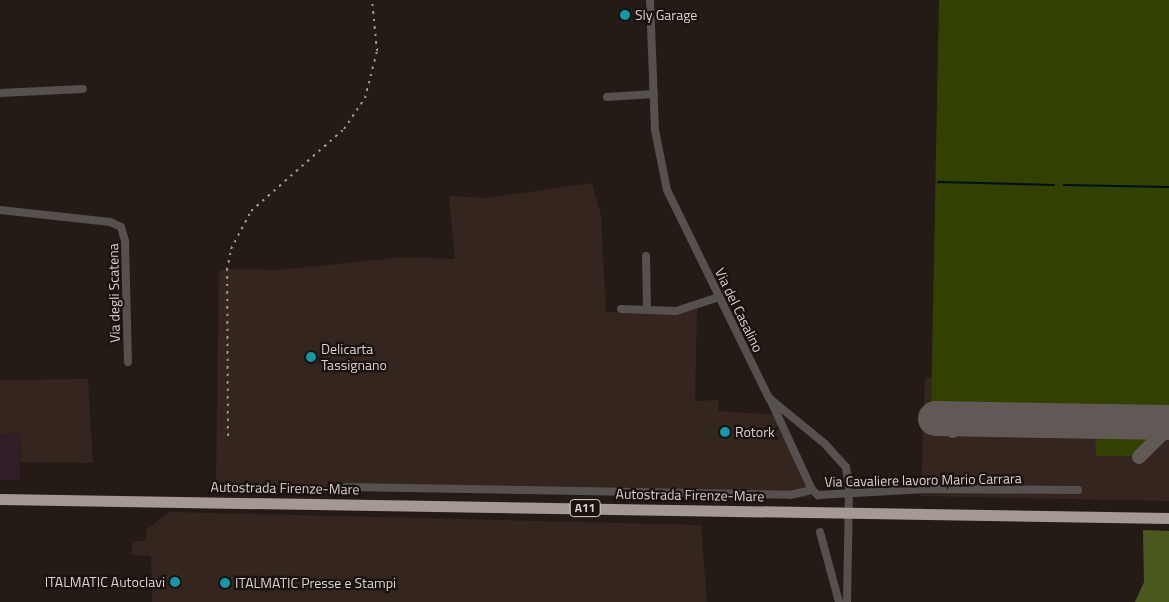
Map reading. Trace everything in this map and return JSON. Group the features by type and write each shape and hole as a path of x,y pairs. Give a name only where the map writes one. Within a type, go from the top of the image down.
{"highway":[{"name":"Autostrada Firenze-Mare","path":"0,492 1169,511"},
{"name":"Autostrada Firenze-Mare","path":"0,499 1169,518"}],"street":[{"name":"Via del Casalino","path":"650,0 658,152 667,190 769,398 839,458 848,474 846,602"},
{"path":"0,93 83,89"},
{"path":"607,97 654,94"},
{"name":"Via degli Scatena","path":"0,210 110,222 121,227 125,241 128,362"},
{"path":"646,256 647,309"},
{"path":"620,309 680,311 719,297"},
{"name":"Via Cavaliere lavoro Mario Carrara","path":"769,398 812,490 818,495 836,496 928,489 1078,490"},
{"path":"346,486 790,495 812,490"},
{"path":"820,532 839,602"}],"shaded area":[{"path":"592,183 601,216 606,312 683,313 697,308 695,401 718,400 718,411 774,415 811,498 216,487 219,272 225,269 279,270 405,257 455,259 449,196 488,198"},
{"path":"925,377 1169,381 1169,501 921,496"},
{"path":"88,379 93,463 21,462 20,433 0,434 0,380"},
{"path":"20,433 20,480 0,480 0,434"},
{"path":"170,512 701,525 707,602 152,602 151,556 131,555 133,541 145,541 147,529"}],"green space":[{"path":"939,0 1169,0 1169,413 931,409"},
{"path":"1095,429 1153,430 1157,432 1132,456 1096,456"},
{"path":"1143,530 1169,531 1169,602 1135,602 1144,582"}],"waterway":[{"path":"938,182 1054,185"},
{"path":"1064,185 1169,187"}],"taxiway":[{"path":"953,431 954,419"},
{"path":"1151,422 1159,428 1159,436"},
{"path":"1139,457 1169,427"}],"runway":[{"path":"935,418 1169,422"}],"railway":[{"path":"228,436 227,270 231,249 251,211 344,129 365,98 377,51 372,0"}],"place":[{"name":"Sly Garage","path":"625,15"},
{"name":"Delicarta Tassignano","path":"311,357"},
{"name":"Rotork","path":"725,432"},
{"name":"ITALMATIC Autoclavi","path":"175,582"},
{"name":"ITALMATIC Presse e Stampi","path":"225,583"}]}
